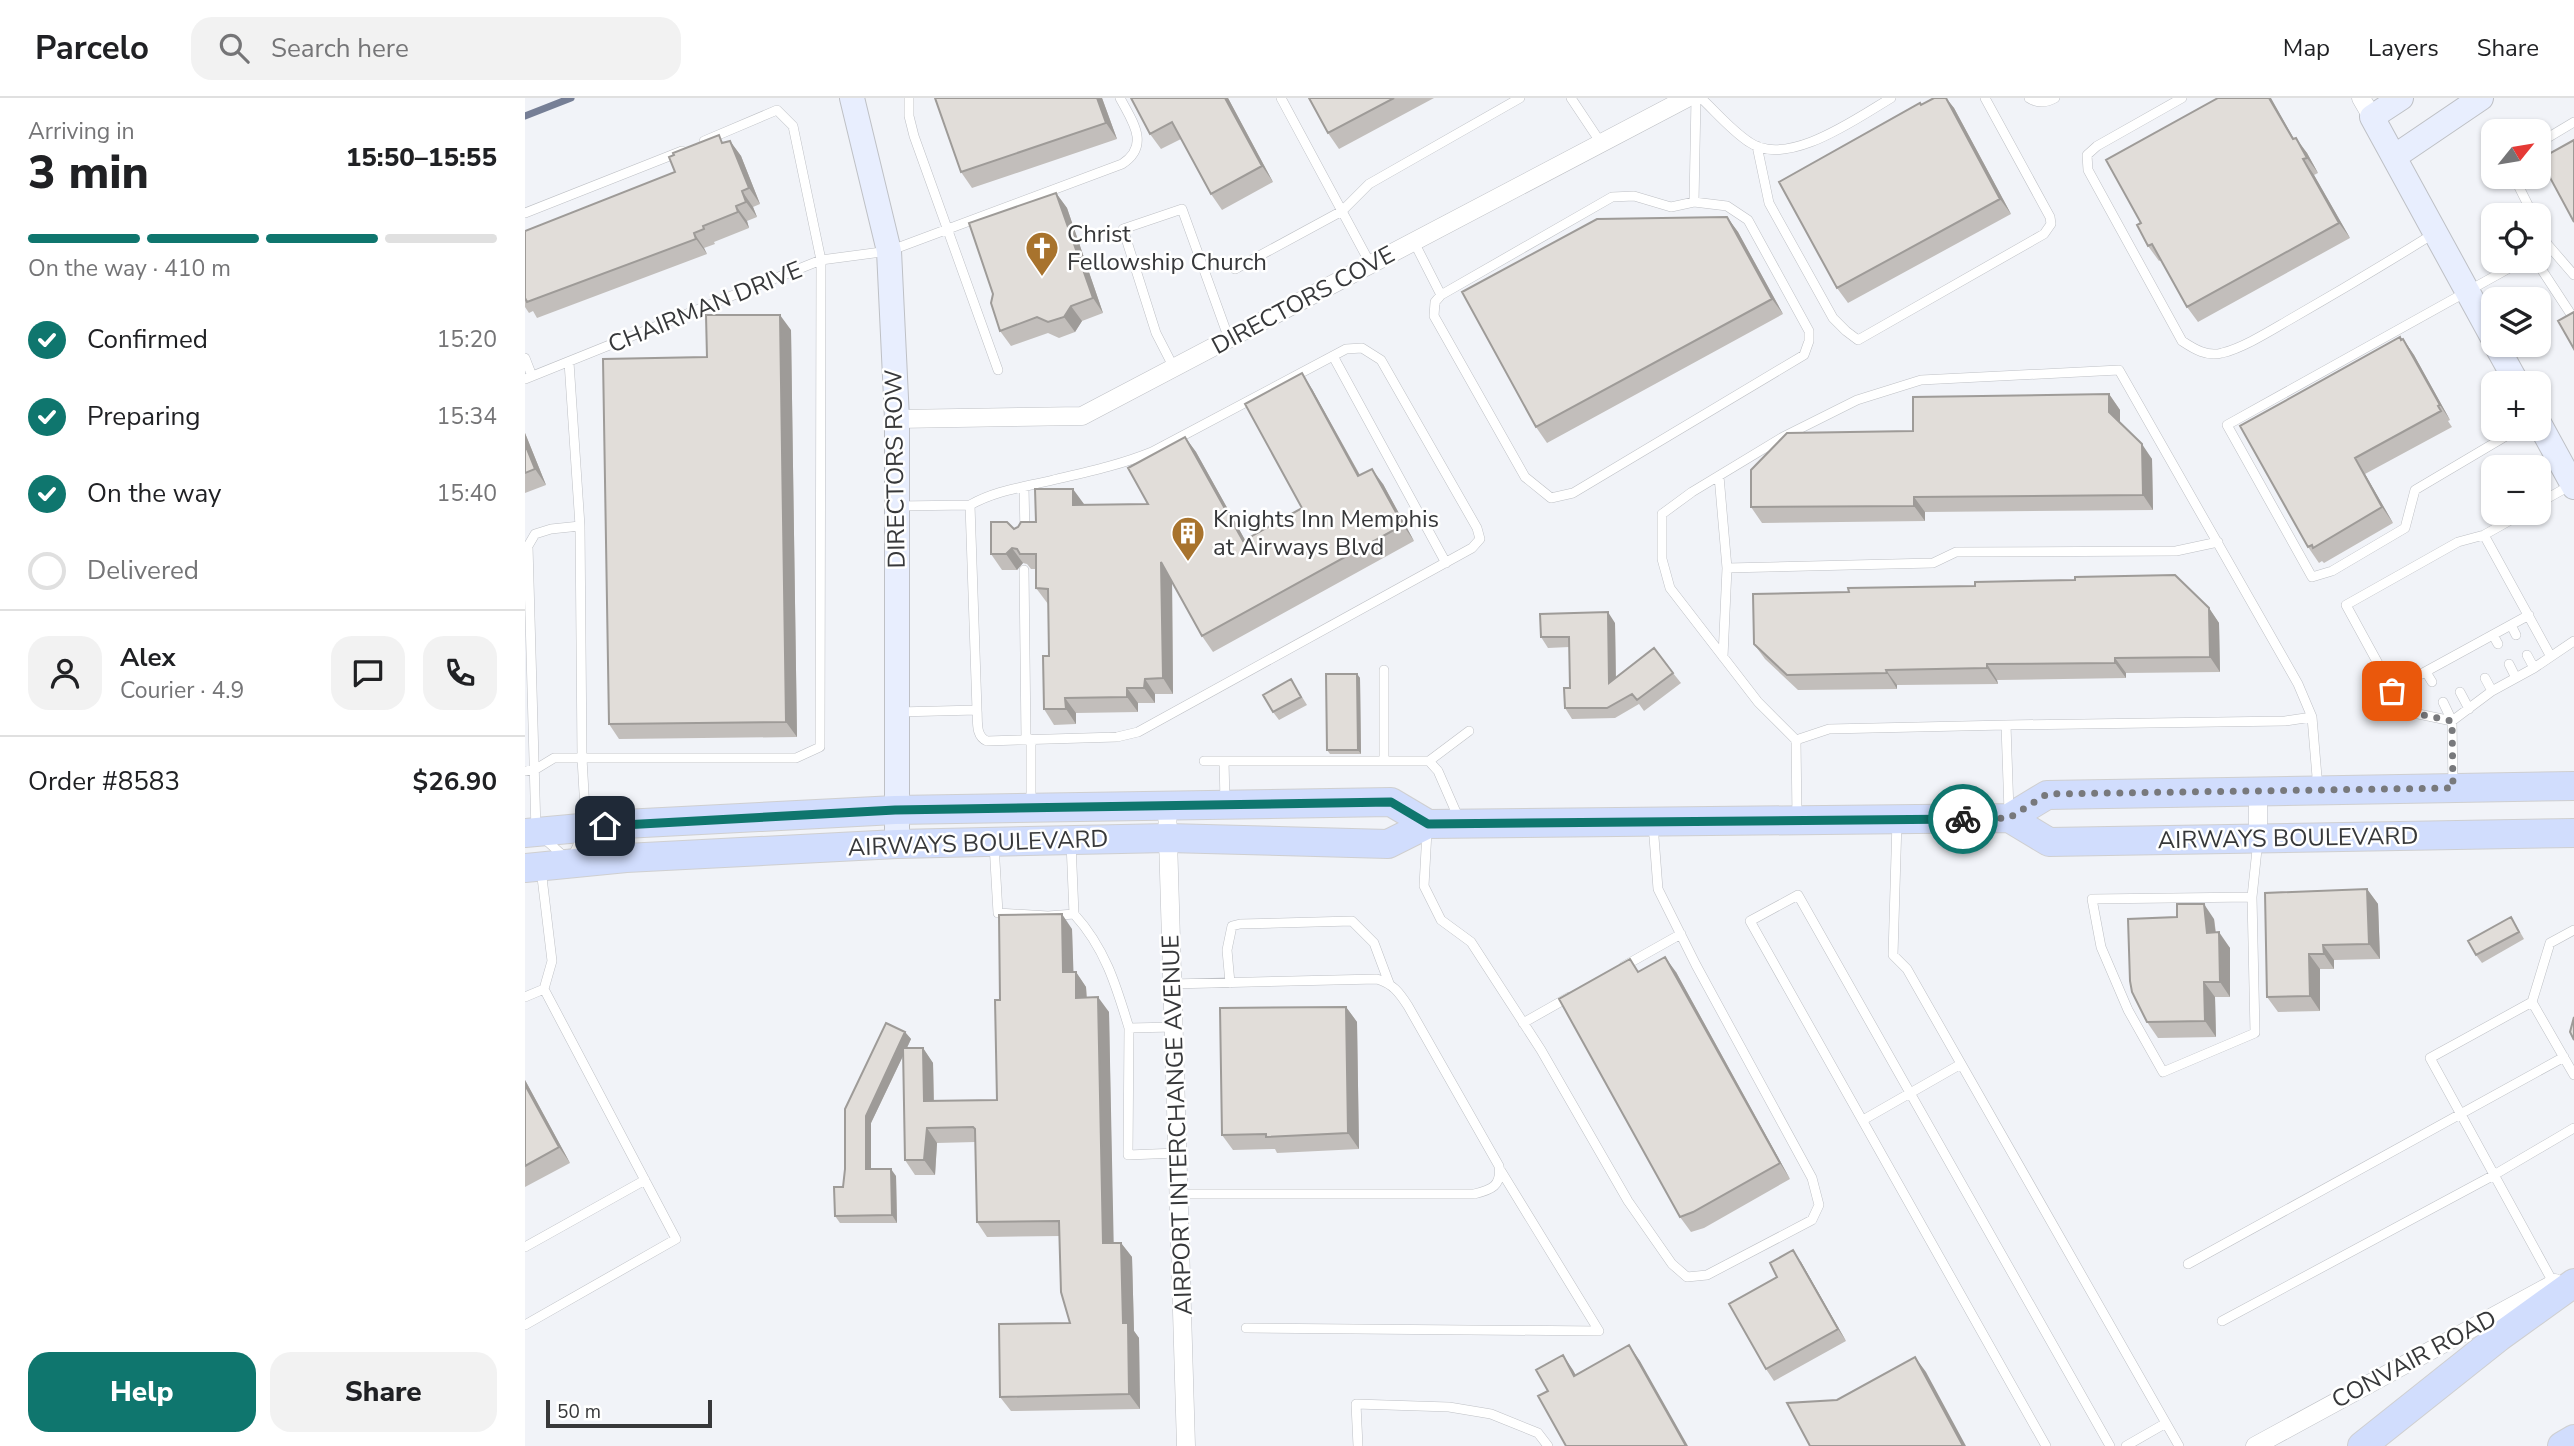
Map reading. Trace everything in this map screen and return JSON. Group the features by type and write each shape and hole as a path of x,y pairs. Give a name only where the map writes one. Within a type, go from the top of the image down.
{"main road":[{"name":"AIRWAYS BOULEVARD","path":"533,866 897,844 1168,838 1388,844 1428,824 2009,818 2047,794 2574,786"},
{"name":"AIRWAYS BOULEVARD","path":"531,832 895,810 1391,802 1428,824"},
{"name":"AIRWAYS BOULEVARD","path":"2009,818 2049,842 2574,833"},
{"path":"2362,1446 2564,1284"},
{"path":"2562,1446 2574,1438"}],"street":[{"name":"DIRECTORS ROW","path":"852,98 889,251 897,419 897,844"},
{"name":"DIRECTORS COVE","path":"897,419 1083,416 1688,98"},
{"path":"2401,98 2366,108 2481,316"},
{"path":"2394,157 2480,98"},
{"path":"2549,441 2573,485"},
{"path":"2258,791 2258,839"},
{"name":"AIRPORT INTERCHANGE AVENUE","path":"1167,805 1187,1446"},
{"name":"CONVAIR ROAD","path":"2255,1446 2365,1384 2564,1284 2574,1273"}],"lane":[{"path":"909,98 909,116 946,229 998,370"},
{"name":"CHAIRMAN DRIVE","path":"529,378 821,260 889,251 1122,164 1131,158 1138,142 1137,131 1120,98"},
{"path":"1281,98 1371,265"},
{"path":"1235,269 1342,211 1369,184 1520,98"},
{"path":"1571,98 1601,143"},
{"path":"1698,98 1750,143 1767,151 1793,149 1833,132 1892,98"},
{"path":"1694,202 1698,98"},
{"path":"1758,146 1769,203 1833,318 1858,340 2045,234 2050,217 1985,98"},
{"path":"2029,98 2038,103 2049,102 2055,98"},
{"path":"2182,98 2097,146 2087,155 2088,170 2182,341 2195,349 2207,354 2221,354 2266,333 2435,233"},
{"path":"525,213 777,110 793,126 821,260 820,747 796,758 554,758 536,769 525,771"},
{"path":"2551,136 2574,122"},
{"path":"1634,196 1671,207 1694,202 1727,206 1748,220 1809,331 1804,355 1573,493 1551,498 1525,477 1434,316 1435,302 1441,295 1612,197 1634,196"},
{"path":"1174,368 1156,333 1123,229 1182,209 1229,339"},
{"path":"1414,242 1441,295"},
{"path":"2551,254 2574,275"},
{"path":"2498,441 2415,490 2405,528 2332,571 2312,577 2227,425 2501,273"},
{"path":"2544,273 2574,319"},
{"path":"897,506 970,505 984,497 1024,486 1125,463 1152,452 1346,349 1363,348 1381,360 1477,528 1480,539 1472,548 1446,563 1138,732 1117,737 987,741 981,738 977,710 970,505"},
{"path":"1333,356 1446,563"},
{"path":"525,358 529,378"},
{"path":"569,362 580,526 582,758 586,828 570,862 531,832 536,769 528,546 535,534 551,529 580,526"},
{"path":"1797,821 1795,740 1758,702 1671,588 1662,559 1662,514 1783,437 1857,400 1921,380 2119,370 2298,684 2312,717 2318,790"},
{"path":"1719,476 1727,568 1723,657"},
{"path":"2551,497 2573,485"},
{"path":"1024,486 1025,537"},
{"path":"2501,525 2484,535 2458,542 2346,605 2404,711 2452,721 2492,691 2534,668 2574,641"},
{"path":"2484,535 2550,655"},
{"path":"1727,568 1933,563 1956,552 2176,551 2218,542"},
{"path":"1024,570 1031,807"},
{"path":"2392,691 2426,672 2446,667 2471,653 2493,635 2529,615"},
{"path":"2511,625 2516,635"},
{"path":"2493,635 2498,644"},
{"path":"2527,655 2534,668"},
{"path":"2509,664 2516,678"},
{"path":"1384,670 1384,760"},
{"path":"2426,672 2432,681"},
{"path":"2485,678 2492,691"},
{"path":"2460,692 2469,709"},
{"path":"2442,702 2452,721 2453,788"},
{"path":"896,712 977,710"},
{"path":"1795,740 1829,729 2285,721 2312,717"},
{"path":"2006,725 2009,818"},
{"path":"1204,761 1429,761 1469,731"},
{"path":"1224,761 1225,804"},
{"path":"1429,761 1438,771 1461,824"},
{"path":"1898,820 1893,955 1907,969 2179,1446"},
{"path":"1428,824 1424,886 1441,920 1471,942 1523,1023 1628,1201 1672,1264 1687,1277 1707,1275 1812,1220 1819,1205 1812,1178 1658,889 1653,822"},
{"path":"2252,897 2092,899 2101,947 2128,1010 2163,1072 2255,1033 2252,897 2258,839"},
{"path":"1071,840 1074,914 1088,929 1106,960 1115,979 1129,1028 1128,1155 1178,1153"},
{"path":"994,842 997,913 1048,916 1074,914"},
{"path":"525,1325 676,1240 544,989 552,961 533,866"},
{"path":"2046,1446 1750,921 1798,895 2110,1446"},
{"path":"1230,983 1227,950 1232,926 1352,921 1374,943 1389,983"},
{"path":"2564,1284 2494,1175 2430,1058 2532,1002 2550,943 2574,929"},
{"path":"1620,968 1681,934"},
{"path":"1172,984 1377,979 1389,983 1408,1006 1499,1166 1599,1331 1246,1328"},
{"path":"525,997 544,989"},
{"path":"1523,1023 1584,989"},
{"path":"2532,1002 2574,1075"},
{"path":"1129,1028 1174,1027"},
{"path":"2188,1264 2564,1057"},
{"path":"1863,1120 1961,1064"},
{"path":"2222,1321 2494,1175 2574,1128"},
{"path":"1179,1194 1474,1194 1488,1191 1497,1184 1499,1166"},
{"path":"525,1247 645,1180"},
{"path":"1357,1446 1356,1404 1449,1407 1492,1414 1538,1433 1548,1446"},
{"path":"2126,1446 2166,1423"}],"building":[{"path":"935,98 1097,98 1106,123 961,172"},
{"path":"1131,98 1225,98 1262,166 1211,194 1172,122 1150,134"},
{"path":"1309,98 1394,98 1328,133"},
{"path":"1934,98 1946,98 2000,199 1837,288 1779,182 1920,103 1921,105"},
{"path":"2218,98 2269,98 2293,139 2296,138 2307,158 2303,159 2339,223 2187,307 2152,244 2148,246 2137,225 2141,223 2106,160"},
{"path":"719,135 722,143 730,141 749,188 742,191 746,202 736,206 738,212 703,226 704,229 694,233 696,239 527,302 525,231 675,172 669,157 674,155 673,153"},
{"path":"2574,140 2574,222 2551,179 2551,153"},
{"path":"1056,193 1093,298 1071,306 1064,317 1048,322 1037,317 1000,331 991,303 993,294 969,223"},
{"path":"1727,217 1772,299 1536,427 1462,292 1597,219"},
{"path":"2574,312 2574,349 2558,321"},
{"path":"706,315 780,315 786,722 609,724 603,359 707,357"},
{"path":"2400,337 2441,411 2355,458 2382,507 2313,548 2312,545 2308,547 2240,426"},
{"name":"Knights Inn Memphis at Airways Blvd","path":"1302,373 1358,476 1372,469 1403,525 1202,636 1161,562 1163,678 1145,679 1144,688 1127,688 1127,697 1065,698 1066,709 1044,709 1043,656 1049,656 1048,589 1036,588 1036,554 1020,554 1017,549 1012,548 1006,554 991,554 991,522 1007,522 1014,529 1021,522 1036,522 1035,489 1073,489 1073,505 1148,504 1128,468 1185,437 1243,541 1302,508 1245,404"},
{"path":"2109,394 2109,412 2142,444 2143,495 1914,497 1914,506 1751,507 1751,470 1787,433 1913,431 1913,397"},
{"path":"525,444 535,469 525,473"},
{"path":"2175,575 2209,608 2210,657 2115,658 2115,663 1987,664 1987,668 1787,675 1754,644 1753,594 1849,592 1848,588 1975,586 1975,582 2075,580 2075,577"},
{"path":"1608,612 1609,683 1654,648 1673,673 1637,700 1632,694 1607,708 1565,708 1564,688 1570,688 1569,637 1541,637 1540,614"},
{"path":"1326,674 1357,674 1358,750 1327,750"},
{"path":"1291,679 1301,697 1273,712 1263,695"},
{"path":"2367,889 2369,944 2323,945 2324,954 2309,954 2310,996 2267,997 2265,893"},
{"path":"2177,904 2204,904 2207,933 2219,932 2220,982 2204,982 2205,1021 2147,1022 2132,992 2128,919 2177,917"},
{"path":"1062,914 1063,972 1076,972 1076,998 1098,997 1103,1243 1121,1243 1123,1323 1128,1323 1129,1394 1000,1397 999,1324 1070,1323 1061,1292 1059,1221 977,1222 973,1127 927,1128 924,1160 905,1160 903,1048 923,1048 924,1101 997,1100 995,1000 1000,1000 999,915"},
{"path":"2511,917 2519,932 2476,955 2468,941"},
{"path":"1665,957 1780,1163 1680,1217 1559,999 1630,959 1638,972"},
{"path":"1346,1007 1348,1133 1266,1137 1266,1134 1222,1135 1220,1008"},
{"path":"2574,1017 2574,1040 2570,1032"},
{"path":"886,1023 905,1032 866,1116 866,1169 891,1169 892,1215 835,1216 834,1187 843,1187 845,1169 845,1109"},
{"path":"525,1085 559,1147 525,1166"},
{"path":"1793,1250 1838,1329 1766,1369 1729,1304 1777,1277 1770,1263"},
{"path":"1629,1345 1686,1446 1566,1446 1538,1396 1548,1391 1536,1370 1563,1355 1574,1376"},
{"path":"1915,1357 1963,1446 1810,1446 1787,1403 1837,1400"}],"waterway":[{"path":"525,116 571,98"}],"way so far":[{"path":"1963,819 2009,818 2047,794 2453,788 2452,721 2404,711 2392,691"}],"place":[{"name":"Christ Fellowship Church","path":"1042,278"},
{"name":"Knights Inn Memphis at Airways Blvd","path":"1188,563"}],"route":[{"path":"605,826 895,810 1391,802 1428,824 1963,819"}]}
